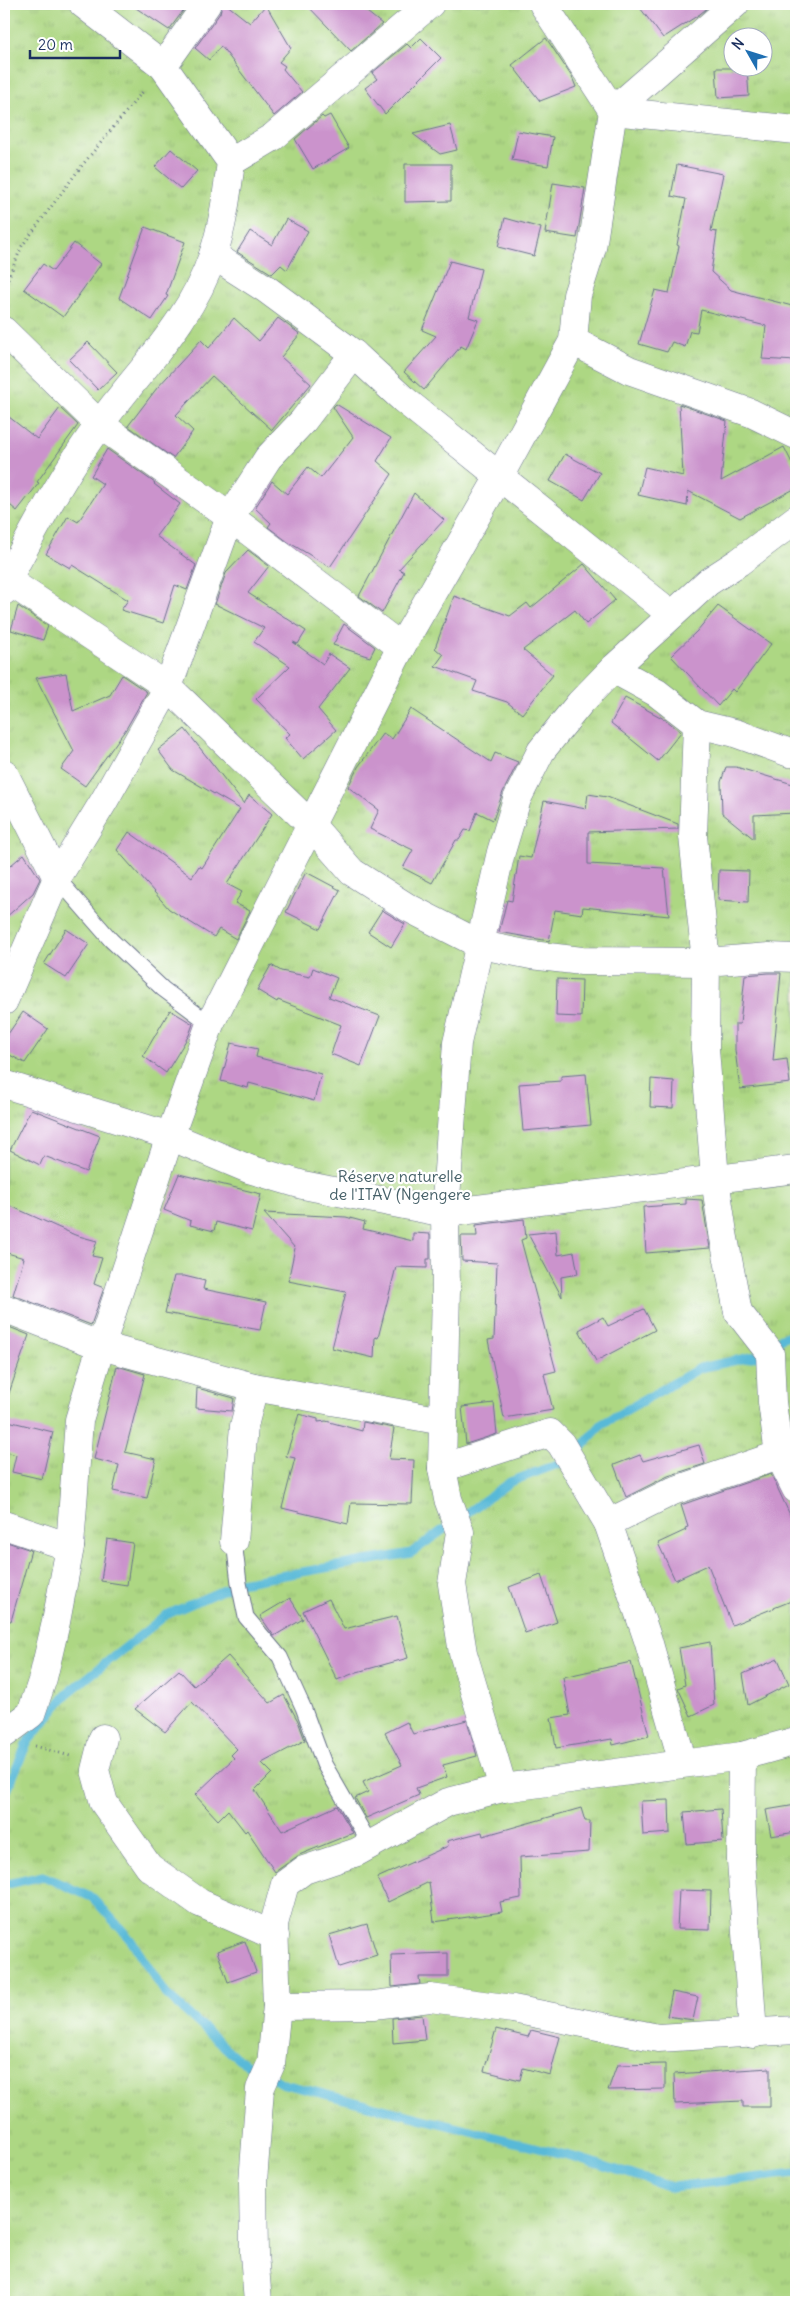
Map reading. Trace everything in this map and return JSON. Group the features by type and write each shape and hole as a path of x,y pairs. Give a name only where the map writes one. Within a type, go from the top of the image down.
{"street":[{"path":"83,4 163,66 232,162 226,200 213,255 192,302 168,340 99,424 48,505 5,583 168,687 311,825 352,872 407,906 481,945 531,955 582,960 706,962 769,957 796,958"},
{"path":"163,66 207,4"},
{"path":"232,162 273,138 430,4"},
{"path":"543,4 613,111"},
{"path":"15,1738 30,1714 43,1678 56,1622 70,1547 79,1420 101,1346 170,1136 210,1024 400,647 499,477 573,340 576,295 592,248 613,111 735,4"},
{"path":"613,111 796,130"},
{"path":"213,255 266,289 354,354 402,399 671,614"},
{"path":"4,331 99,424 230,517 400,647"},
{"path":"573,340 629,370 751,413 796,435"},
{"path":"4,1001 57,878 104,802 168,687 230,517 268,458 303,421 354,354"},
{"path":"503,1788 462,1643 452,1584 460,1532 448,1499 442,1468 446,1213 458,1044 501,852 516,799 542,750 580,703 671,614 708,582 739,562 796,519"},
{"path":"613,669 657,693 697,724 735,733 790,754 796,753"},
{"path":"697,724 693,836 706,962 705,1049 715,1179 738,1312 770,1353 772,1402 788,1452 796,1489"},
{"path":"4,773 57,878"},
{"path":"4,1084 170,1136 248,1169 303,1185 446,1213 796,1169"},
{"path":"4,1308 101,1346 254,1387 443,1421"},
{"path":"234,1541 244,1426 254,1387"},
{"path":"442,1468 550,1433 570,1459 608,1523 648,1640 683,1763"},
{"path":"608,1523 673,1491 788,1452"},
{"path":"4,1525 70,1547"},
{"path":"103,1738 96,1770 104,1803 149,1866 200,1903 275,1936"},
{"path":"258,2302 254,2254 253,2182 260,2089 271,2064 277,2006 274,1924 285,1884 304,1870 358,1852 448,1802 503,1788 742,1756 796,1741"},
{"path":"742,1756 741,1860 753,2034"},
{"path":"277,2006 374,2005 430,1998 513,2009 658,2038 753,2034 796,2030"}],"lane":[{"path":"57,878 118,946 163,989 210,1024"},
{"path":"234,1541 239,1583 246,1617 280,1657 303,1707 324,1764 370,1844"}],"path":[{"path":"4,288 22,246 80,168 131,108 163,66"},
{"path":"15,1738 73,1757 96,1770"}],"green space":[{"name":"Réserve naturelle de l'ITAV (Ngengere","path":"4,4 796,4 796,2302 4,2302"}],"building":[{"path":"130,4 188,4 169,30"},
{"path":"222,4 226,4 250,23 266,5 291,48 279,62 285,66 283,69 302,92 274,116 221,46 209,60 195,48 220,13"},
{"path":"306,4 357,4 382,24 351,51"},
{"path":"637,4 712,4 663,38"},
{"path":"421,38 441,58 385,114 365,88 377,79 372,73 407,44 411,48"},
{"path":"546,38 572,77 576,87 540,101 512,65"},
{"path":"716,68 722,68 722,78 748,78 749,96 718,98"},
{"path":"330,115 349,148 313,169 295,139 322,116 324,118"},
{"path":"450,125 457,150 440,154 413,134"},
{"path":"518,131 553,137 548,166 512,160"},
{"path":"171,149 197,171 181,189 155,167"},
{"path":"405,164 451,164 451,201 405,202"},
{"path":"677,165 723,174 711,231 717,232 711,272 731,290 796,307 796,361 762,359 766,326 701,310 697,332 690,331 685,347 672,342 667,352 639,344 655,290 669,293 679,246 677,245 686,199 671,196"},
{"path":"553,183 585,188 577,238 545,233"},
{"path":"505,218 541,228 534,256 498,247"},
{"path":"286,219 308,231 287,270 281,265 272,274 237,252 250,231 272,245"},
{"path":"145,227 185,242 166,295 168,296 152,320 119,298"},
{"path":"74,243 101,264 63,317 24,289 43,264 53,271"},
{"path":"450,261 481,269 469,317 478,320 466,349 461,346 424,390 404,372 436,336 422,330"},
{"path":"234,318 259,341 278,318 300,334 281,357 311,384 272,430 212,376 176,415 193,431 173,458 128,426 157,388 201,340 209,348"},
{"path":"88,342 117,372 98,390 69,360"},
{"path":"336,404 391,438 377,461 392,474 330,567 288,542 268,527 271,523 255,508 272,481 287,494 308,467 321,478 353,437 333,407"},
{"path":"679,404 727,421 721,481 784,447 796,471 796,488 740,518 688,491 687,506 638,495 645,467 683,476"},
{"path":"60,408 78,425 37,482 39,483 17,511 4,500 4,413 37,439"},
{"path":"107,449 155,483 180,504 156,536 196,565 187,590 175,585 163,623 121,610 128,600 72,565 70,568 46,554 68,516 78,522 103,484 91,476"},
{"path":"565,454 600,473 584,500 550,481"},
{"path":"414,493 444,520 399,569 404,572 382,613 359,596"},
{"path":"248,550 269,566 248,593 306,631 298,644 293,642 323,664 329,654 350,668 318,709 336,730 303,759 285,738 290,734 256,699 290,666 254,642 264,628 215,604 226,573"},
{"path":"584,564 615,600 586,624 575,610 523,650 553,675 522,714 507,702 473,691 477,681 435,666 443,655 435,648 454,596 510,616 527,603 531,608"},
{"path":"18,606 48,626 43,640 11,630"},
{"path":"718,606 771,644 735,692 732,689 718,706 671,656 697,631"},
{"path":"344,624 375,647 370,657 333,645"},
{"path":"66,673 73,711 110,695 122,675 147,692 126,729 85,786 61,769 74,751 36,678"},
{"path":"625,698 666,720 681,732 658,761 611,723"},
{"path":"411,709 491,762 495,753 518,762 503,792 493,820 477,812 470,831 465,830 459,840 456,840 432,883 403,868 413,850 370,829 379,810 348,787 358,767 383,733 392,739"},
{"path":"185,729 244,804 249,795 272,814 227,884 242,892 235,903 250,911 236,939 219,929 214,937 169,909 117,850 129,832 192,877 199,866 202,868 240,809 173,770 158,750"},
{"path":"726,767 736,767 796,785 796,813 754,815 754,839 722,813 721,782"},
{"path":"588,794 607,797 678,824 678,829 588,832 588,864 664,868 669,916 583,907 582,914 555,910 549,941 499,932 507,900 512,901 519,856 531,858 544,801 586,809"},
{"path":"24,854 40,879 33,893 4,919 4,871"},
{"path":"719,870 749,871 748,902 718,900"},
{"path":"306,872 340,890 320,929 286,912"},
{"path":"382,910 405,924 391,947 368,932"},
{"path":"66,929 89,944 66,978 44,964"},
{"path":"271,965 281,971 310,977 313,968 337,978 329,997 380,1016 361,1066 331,1054 341,1025 278,1000 277,1002 257,990"},
{"path":"781,973 773,1061 787,1059 790,1083 740,1089 735,1050 735,1024 740,1024 745,975"},
{"path":"557,979 582,980 581,1017 556,1016"},
{"path":"170,1010 193,1024 189,1035 166,1073 143,1056"},
{"path":"23,1012 48,1029 25,1063 4,1052 4,1040"},
{"path":"231,1043 258,1049 256,1057 321,1074 314,1101 249,1083 248,1088 221,1081"},
{"path":"586,1074 591,1125 523,1131 519,1084 561,1081 561,1076"},
{"path":"651,1079 674,1081 673,1108 650,1107"},
{"path":"31,1109 100,1136 86,1172 44,1156 40,1165 10,1150"},
{"path":"179,1174 261,1194 252,1231 216,1222 214,1231 190,1225 191,1221 164,1210"},
{"path":"686,1199 702,1200 710,1248 646,1253 643,1207 686,1204"},
{"path":"4,1203 75,1235 97,1241 92,1256 102,1258 94,1284 104,1288 91,1325 13,1295 24,1258 4,1252"},
{"path":"264,1213 346,1217 365,1222 363,1229 413,1241 413,1233 430,1234 430,1259 427,1259 427,1268 396,1267 378,1338 375,1337 374,1358 332,1348 346,1292 288,1281 295,1248"},
{"path":"524,1219 526,1238 521,1240 556,1371 544,1374 553,1410 504,1418 488,1340 494,1339 497,1263 462,1261 461,1236 477,1236 476,1225"},
{"path":"556,1231 558,1255 574,1252 578,1274 561,1277 562,1297 528,1234"},
{"path":"174,1276 184,1276 205,1281 203,1289 266,1302 260,1330 165,1313"},
{"path":"644,1309 655,1330 596,1361 579,1330 603,1317 608,1326"},
{"path":"4,1325 29,1335 8,1396 4,1396"},
{"path":"117,1366 145,1374 125,1452 156,1459 147,1498 113,1491 119,1465 94,1459"},
{"path":"197,1388 234,1398 232,1411 196,1408"},
{"path":"494,1403 497,1434 466,1444 462,1407"},
{"path":"299,1414 318,1419 318,1422 326,1421 362,1431 363,1422 394,1428 389,1459 414,1460 412,1504 351,1503 348,1524 282,1508 295,1458 286,1456"},
{"path":"4,1420 53,1432 42,1479 12,1472 16,1455 4,1451"},
{"path":"699,1445 705,1464 668,1476 626,1497 614,1465 640,1455 643,1461"},
{"path":"771,1474 796,1528 796,1599 732,1625 708,1565 675,1580 658,1543 686,1530 685,1528 688,1527 681,1505"},
{"path":"107,1539 133,1543 127,1585 101,1581"},
{"path":"4,1541 31,1550 11,1621 4,1620"},
{"path":"541,1575 557,1622 525,1633 509,1587"},
{"path":"290,1598 303,1619 274,1636 260,1616"},
{"path":"329,1599 344,1629 397,1616 408,1658 357,1672 337,1680 303,1611"},
{"path":"710,1642 714,1705 691,1716 678,1688 685,1685 679,1648"},
{"path":"228,1656 270,1703 284,1695 298,1721 305,1740 262,1763 272,1773 255,1790 282,1831 337,1806 353,1833 299,1855 275,1872 247,1830 245,1832 228,1810 218,1820 195,1795 234,1758 231,1755 237,1749 192,1702 165,1732 135,1709 179,1670 194,1686"},
{"path":"778,1659 789,1684 748,1705 743,1674"},
{"path":"631,1662 649,1736 613,1745 612,1739 556,1748 551,1718 570,1715 563,1677"},
{"path":"467,1720 477,1756 443,1765 447,1777 416,1788 419,1795 366,1818 355,1798 368,1792 363,1782 402,1765 385,1733 407,1722 413,1734"},
{"path":"669,1800 670,1833 643,1835 641,1801"},
{"path":"796,1805 796,1832 771,1836 766,1810"},
{"path":"581,1808 585,1821 590,1821 589,1852 520,1857 521,1898 500,1902 502,1912 434,1922 429,1882 388,1902 377,1878 448,1846 447,1841 482,1832 483,1836"},
{"path":"721,1809 723,1841 687,1844 684,1812"},
{"path":"679,1890 711,1891 710,1930 677,1929"},
{"path":"367,1924 377,1955 339,1967 329,1935"},
{"path":"245,1941 256,1972 228,1982 217,1951"},
{"path":"448,1953 448,1977 419,1977 420,1984 392,1987 391,1955"},
{"path":"672,1992 698,1997 693,2020 667,2016"},
{"path":"422,2015 425,2040 393,2043 392,2018"},
{"path":"496,2029 528,2037 531,2030 560,2037 550,2075 523,2068 520,2080 484,2071"},
{"path":"665,2064 665,2089 608,2090 617,2065"},
{"path":"770,2068 770,2107 743,2107 743,2101 675,2104 674,2074"}],"waterway":[{"path":"4,1798 27,1743 67,1694 166,1615 239,1583 411,1553 510,1482 571,1459 602,1424 700,1368 770,1353 781,1338 796,1333"},
{"path":"4,1882 8,1884 43,1876 93,1898 130,1939 166,1994 239,2060 284,2084 578,2158 672,2187 796,2173"}]}
